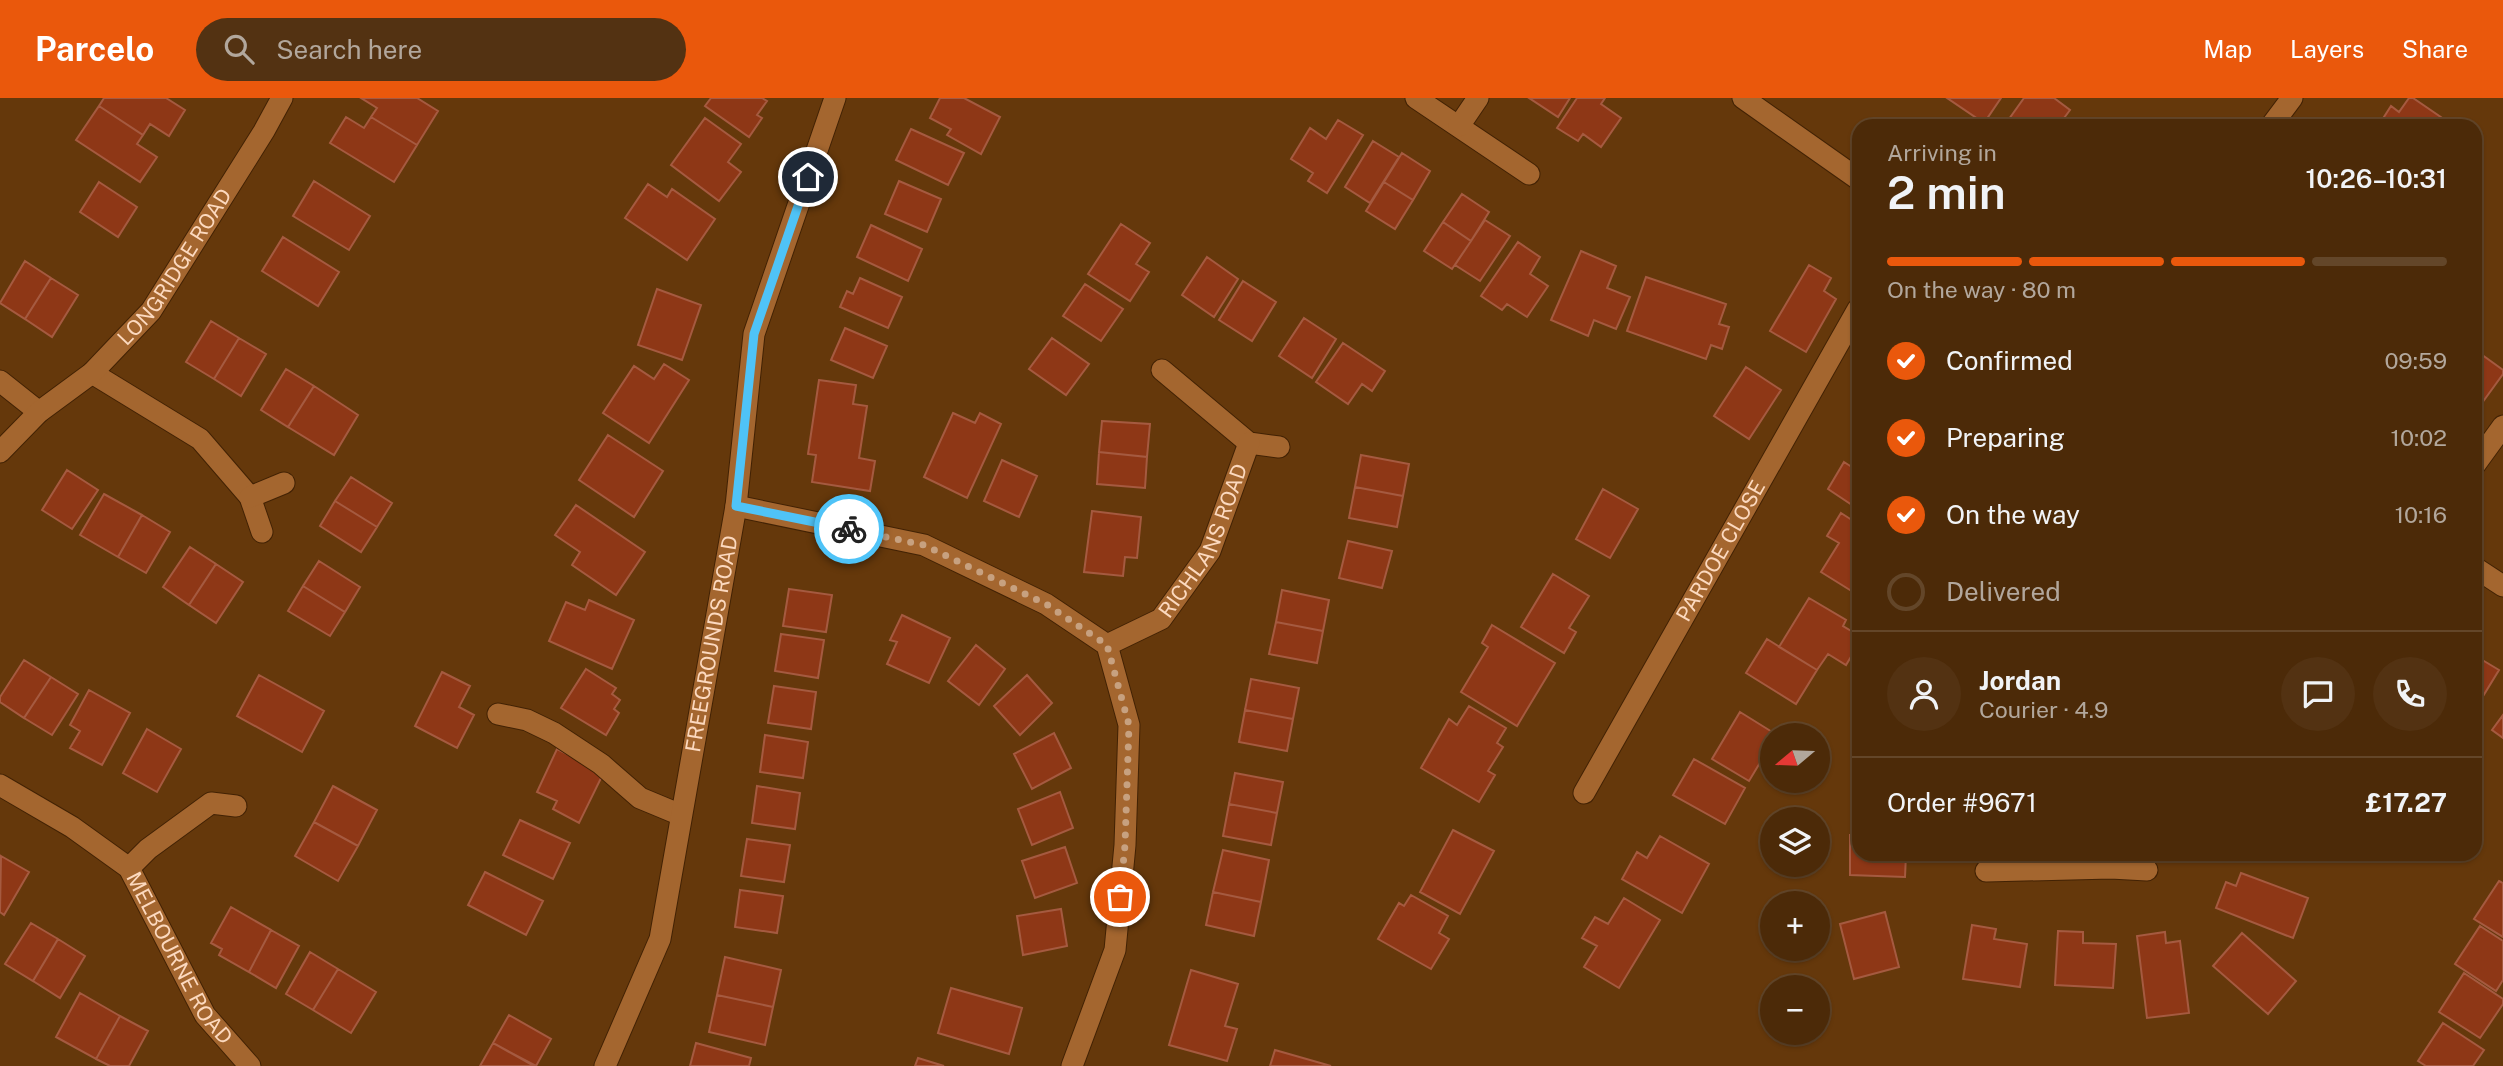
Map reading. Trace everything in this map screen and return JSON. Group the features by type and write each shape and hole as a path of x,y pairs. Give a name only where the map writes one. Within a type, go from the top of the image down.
{"street":[{"name":"LONGRIDGE ROAD","path":"0,452 39,412 92,373 150,311 282,98"},
{"name":"FREEGROUNDS ROAD","path":"605,1066 660,939 736,506 754,334 835,98"},
{"path":"1416,98 1529,174"},
{"path":"1459,127 1478,98"},
{"path":"1742,98 1852,175"},
{"path":"2276,119 2291,98"},
{"name":"PARDOE CLOSE","path":"1584,793 1852,320"},
{"name":"RICHLANS ROAD","path":"1163,370 1249,443 1279,447"},
{"path":"92,373 200,439 250,497 262,532"},
{"path":"0,381 39,412"},
{"path":"2482,455 2503,426"},
{"name":"RICHLANS ROAD","path":"1107,645 1161,619 1210,551 1249,443"},
{"path":"250,497 284,483"},
{"path":"736,506 924,545 1046,604 1107,645 1129,725 1125,845 1115,950 1072,1066"},
{"path":"2482,572 2503,586"},
{"path":"498,714 527,720 554,733 601,764 640,798 681,815"},
{"name":"MELBOURNE ROAD","path":"0,785 72,827 129,868 205,1015 250,1066"},
{"path":"129,868 148,849 211,803 236,806"},
{"path":"1986,871 2113,861 2147,870"}],"building":[{"path":"104,98 166,98 185,110 169,136 150,124 143,135 99,106"},
{"path":"361,98 417,98 438,111 417,145 371,117 377,108"},
{"path":"711,98 762,98 767,101 757,115 762,118 749,137 705,106"},
{"path":"940,98 964,98 1000,117 981,154 947,135 951,129 930,118"},
{"path":"1529,98 1570,98 1558,117"},
{"path":"1577,98 1605,98 1601,104 1621,118 1601,147 1583,134 1578,141 1557,128"},
{"path":"1947,98 2001,98 1987,119 1978,119"},
{"path":"2024,98 2054,98 2070,110 2063,119 2009,119"},
{"path":"2409,98 2413,98 2444,119 2383,119 2391,106 2399,112"},
{"path":"99,106 143,135 137,144 157,157 140,182 76,140"},
{"path":"346,117 364,128 371,117 417,145 394,182 330,143"},
{"path":"705,118 741,144 728,162 741,172 719,201 671,165"},
{"path":"1338,120 1363,135 1327,193 1308,181 1313,173 1291,159 1310,128 1326,139"},
{"path":"911,129 964,153 948,185 896,160"},
{"path":"1373,141 1399,157 1370,203 1345,187"},
{"path":"1402,153 1430,171 1413,200 1384,182"},
{"path":"314,181 370,216 349,250 293,216"},
{"path":"899,181 941,199 927,232 885,214"},
{"path":"99,182 137,207 118,237 80,212"},
{"path":"1384,182 1413,200 1395,229 1366,211"},
{"path":"648,184 667,197 672,189 715,219 687,260 625,218"},
{"path":"1462,194 1489,212 1471,241 1443,222"},
{"path":"1485,220 1510,236 1480,281 1455,265"},
{"path":"1443,222 1471,241 1452,269 1424,251"},
{"path":"1121,224 1150,243 1136,264 1149,272 1130,301 1088,274"},
{"path":"871,225 922,249 908,281 857,257"},
{"path":"283,237 339,272 318,306 262,271"},
{"path":"1518,242 1540,257 1530,274 1548,286 1527,317 1507,304 1502,310 1481,296"},
{"path":"1581,251 1616,266 1607,288 1630,297 1616,329 1594,320 1588,336 1551,320"},
{"path":"1207,257 1238,279 1214,317 1182,295"},
{"path":"25,261 51,278 25,319 0,303"},
{"path":"1809,265 1831,278 1824,291 1836,299 1806,352 1770,331"},
{"path":"1646,277 1726,304 1719,324 1729,327 1722,349 1711,345 1706,359 1627,331"},
{"path":"51,278 78,295 52,337 25,319"},
{"path":"860,278 902,297 888,328 840,307 847,291 853,294"},
{"path":"1243,281 1276,302 1252,341 1219,320"},
{"path":"1085,284 1123,309 1101,341 1063,316"},
{"path":"657,289 701,305 682,360 638,345"},
{"path":"1304,318 1336,339 1312,378 1279,356"},
{"path":"211,321 239,338 214,379 186,362"},
{"path":"845,328 887,346 873,378 831,360"},
{"path":"239,338 266,354 241,396 214,379"},
{"path":"1052,338 1089,364 1066,395 1029,369"},
{"path":"1343,343 1385,371 1372,391 1362,384 1348,404 1316,382"},
{"path":"2482,355 2503,370 2503,374 2482,403"},
{"path":"664,364 689,380 649,443 603,413 634,366 654,379"},
{"path":"1746,367 1781,390 1749,439 1714,416"},
{"path":"286,369 314,386 288,427 261,410"},
{"path":"819,380 856,385 853,404 867,406 859,458 875,461 870,491 812,482 816,455 808,454"},
{"path":"314,386 358,415 334,455 288,427"},
{"path":"953,413 975,423 980,413 1001,424 967,498 924,477"},
{"path":"1102,421 1150,424 1147,457 1099,452"},
{"path":"608,435 663,471 634,517 579,480"},
{"path":"1099,452 1147,457 1145,488 1097,484"},
{"path":"1361,455 1409,464 1403,496 1355,487"},
{"path":"1002,460 1037,476 1019,517 984,501"},
{"path":"1844,462 1852,467 1852,505 1828,489"},
{"path":"67,470 98,490 72,529 42,510"},
{"path":"351,477 392,503 377,527 335,501"},
{"path":"1355,487 1403,496 1397,527 1349,518"},
{"path":"1603,489 1638,509 1610,558 1576,539"},
{"path":"104,494 142,515 118,557 80,535"},
{"path":"335,501 377,527 361,552 320,526"},
{"path":"576,505 645,552 616,595 572,565 580,552 555,535"},
{"path":"1092,511 1141,517 1137,558 1125,557 1123,576 1084,572"},
{"path":"1841,513 1852,520 1852,591 1821,572 1839,543 1827,536"},
{"path":"142,515 170,532 146,573 118,557"},
{"path":"1348,541 1392,551 1382,588 1339,578"},
{"path":"190,547 216,564 189,605 163,587"},
{"path":"319,561 360,587 345,612 303,586"},
{"path":"216,564 243,582 216,623 189,605"},
{"path":"1553,574 1589,596 1569,628 1576,632 1564,653 1521,627"},
{"path":"303,586 345,612 330,636 288,611"},
{"path":"789,589 832,595 826,632 783,626"},
{"path":"1282,590 1329,600 1323,631 1276,622"},
{"path":"1809,598 1846,620 1843,626 1852,631 1852,655 1846,665 1828,654 1817,670 1779,647"},
{"path":"589,600 634,620 612,669 549,641 566,602 585,610"},
{"path":"902,615 950,638 929,683 887,664 897,642 890,640"},
{"path":"1276,622 1323,631 1317,663 1269,654"},
{"path":"1492,625 1555,663 1517,726 1461,692 1488,647 1482,643"},
{"path":"781,634 824,640 818,678 775,671"},
{"path":"1767,639 1817,670 1796,704 1746,673"},
{"path":"976,645 1005,669 979,705 948,681"},
{"path":"24,660 51,677 24,718 0,702 0,697"},
{"path":"2482,660 2499,670 2482,698"},
{"path":"586,669 616,688 612,694 620,700 614,709 619,713 606,735 561,708"},
{"path":"442,672 470,686 459,707 474,715 457,748 415,726"},
{"path":"259,675 324,711 302,752 237,716"},
{"path":"1027,675 1052,703 1020,735 994,706"},
{"path":"51,677 78,694 52,735 24,718"},
{"path":"1251,679 1299,688 1293,719 1245,710"},
{"path":"774,686 816,692 811,729 768,723"},
{"path":"89,690 130,713 102,765 70,748 80,731 70,725"},
{"path":"1469,706 1506,728 1497,743 1503,747 1488,771 1495,775 1479,802 1421,768 1449,719 1457,725"},
{"path":"1245,710 1293,719 1287,751 1239,742"},
{"path":"1740,712 1760,724 1760,763 1749,781 1712,759"},
{"path":"2503,715 2503,738 2492,730"},
{"path":"147,729 181,749 157,792 123,773"},
{"path":"1054,733 1071,768 1032,789 1014,754"},
{"path":"765,735 808,742 803,778 760,772"},
{"path":"557,749 604,772 579,823 553,809 557,801 537,792"},
{"path":"1694,759 1745,788 1725,824 1673,795"},
{"path":"1235,773 1283,782 1277,813 1229,804"},
{"path":"333,786 377,810 358,846 314,822"},
{"path":"757,786 800,793 795,829 752,823"},
{"path":"1060,792 1073,828 1032,845 1018,809"},
{"path":"1229,804 1277,813 1271,845 1223,836"},
{"path":"520,820 570,843 553,879 503,855"},
{"path":"314,822 358,846 338,881 295,856"},
{"path":"1453,830 1494,851 1460,914 1420,892"},
{"path":"1850,835 1852,861 1906,861 1905,877 1850,875"},
{"path":"1660,836 1709,864 1682,913 1622,879 1637,852 1647,858"},
{"path":"747,839 790,845 784,882 741,876"},
{"path":"1065,847 1077,883 1035,898 1022,861"},
{"path":"1223,850 1269,860 1261,902 1213,892"},
{"path":"1,856 29,872 4,915 0,912"},
{"path":"485,872 543,901 526,935 468,905"},
{"path":"2241,873 2308,898 2293,938 2216,908 2226,882 2236,886"},
{"path":"2499,881 2503,883 2503,937 2474,919"},
{"path":"740,890 783,896 777,933 735,927"},
{"path":"1213,892 1261,902 1254,936 1206,925"},
{"path":"1411,895 1448,916 1439,933 1449,939 1431,969 1378,939 1399,903 1404,906"},
{"path":"1624,898 1660,920 1619,988 1584,967 1597,946 1582,938 1595,917 1608,924"},
{"path":"231,907 271,930 249,972 219,955 222,949 211,943"},
{"path":"1061,909 1067,946 1023,955 1017,916"},
{"path":"1885,912 1899,967 1854,979 1840,924"},
{"path":"31,923 58,939 33,981 5,964"},
{"path":"1972,925 1996,929 1994,939 2027,944 2020,987 1963,979"},
{"path":"2480,926 2503,941 2503,980 2496,991 2455,964"},
{"path":"271,930 299,946 276,988 249,972"},
{"path":"2058,931 2083,932 2083,943 2116,944 2113,988 2055,985"},
{"path":"2165,932 2166,943 2180,941 2189,1013 2147,1018 2137,936"},
{"path":"2242,933 2296,981 2268,1014 2213,966"},
{"path":"58,939 85,956 60,998 33,981"},
{"path":"310,952 338,969 313,1010 286,994"},
{"path":"725,957 781,970 773,1007 717,995"},
{"path":"338,969 376,992 351,1033 313,1010"},
{"path":"1191,970 1238,984 1225,1026 1237,1029 1227,1061 1169,1045"},
{"path":"2464,973 2503,999 2503,1004 2480,1038 2439,1012"},
{"path":"951,988 1022,1008 1009,1054 938,1033"},
{"path":"80,993 120,1016 96,1059 56,1037"},
{"path":"717,995 773,1007 765,1045 709,1032"},
{"path":"509,1015 551,1039 536,1066 493,1043"},
{"path":"120,1016 148,1031 129,1066 110,1066 96,1059"},
{"path":"2443,1023 2484,1050 2473,1066 2426,1066 2418,1061"},
{"path":"493,1043 534,1066 480,1066"},
{"path":"696,1043 751,1058 749,1066 690,1066"},
{"path":"1275,1050 1331,1066 1270,1066"},
{"path":"918,1058 944,1066 915,1066"}],"way so far":[{"path":"849,529 924,545 1046,604 1107,645 1129,725 1125,845 1120,897"}],"route":[{"path":"808,177 754,334 736,506 849,529"}]}
